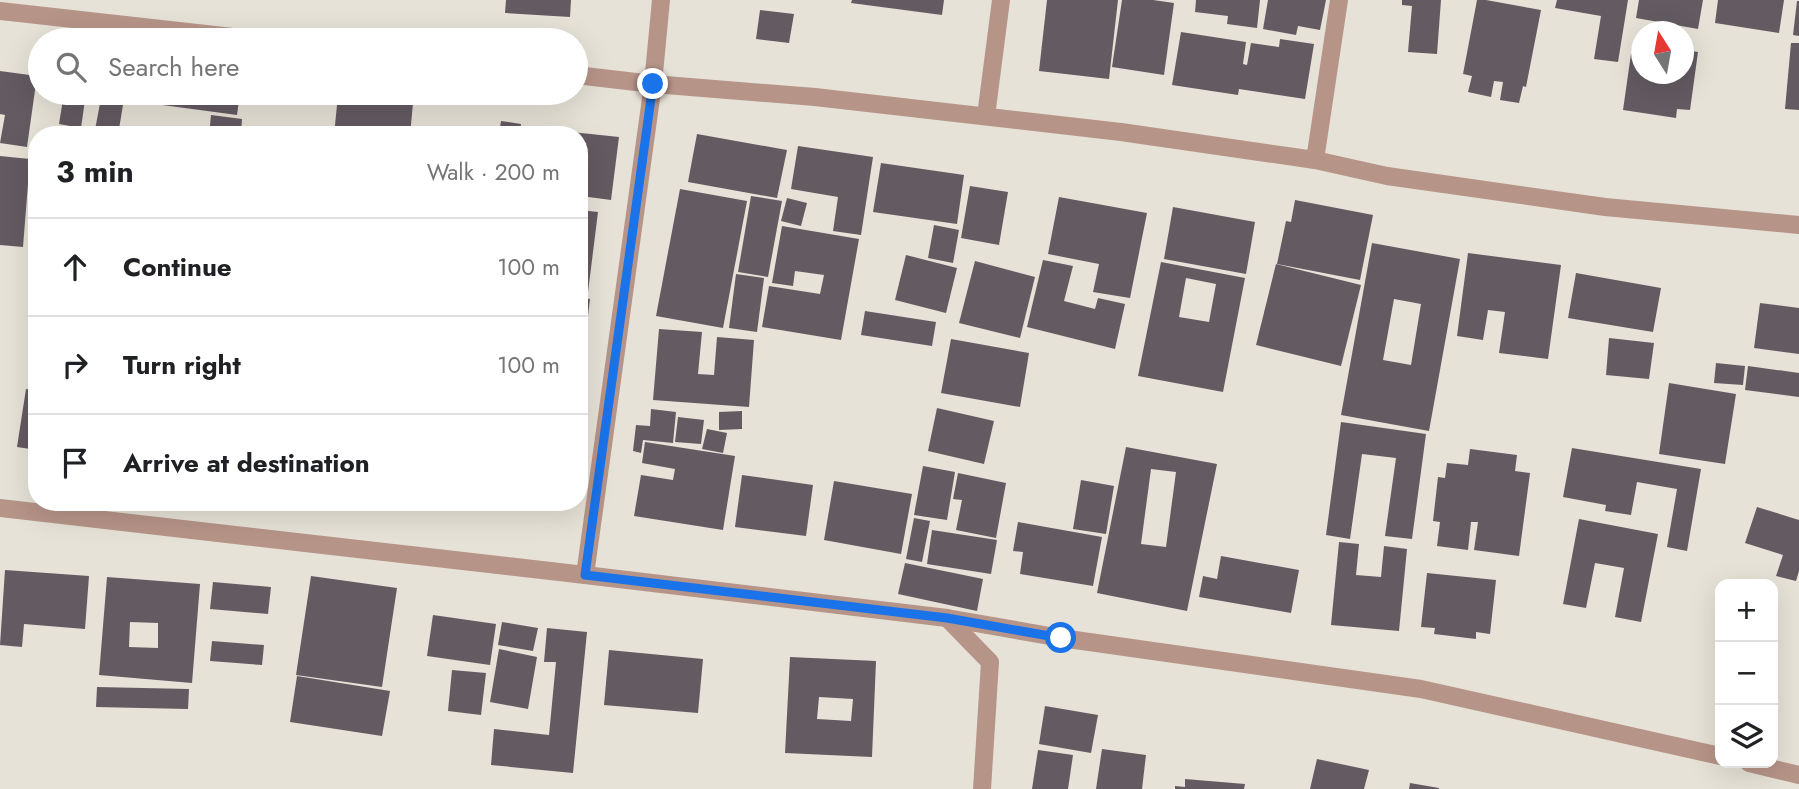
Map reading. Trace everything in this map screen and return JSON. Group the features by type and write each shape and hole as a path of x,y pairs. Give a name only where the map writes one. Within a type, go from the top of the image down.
{"street":[{"path":"585,575 653,84 661,0"},
{"path":"986,116 1001,0"},
{"path":"1315,160 1339,0"},
{"path":"0,11 152,28"},
{"path":"588,76 815,97 1121,132 1315,160 1387,176 1605,206 1799,225"},
{"path":"0,508 947,618 1075,640 1421,689 1715,755"},
{"path":"947,618 989,662 982,789"},
{"path":"1778,767 1798,769"}],"building":[{"path":"506,0 571,0 570,17 505,13"},
{"path":"852,0 944,0 942,15 851,3"},
{"path":"1047,0 1118,0 1109,79 1039,71"},
{"path":"1122,0 1174,3 1164,75 1112,67"},
{"path":"1196,0 1260,0 1257,28 1227,24 1228,16 1195,12"},
{"path":"1268,0 1326,0 1320,30 1298,26 1296,35 1263,29"},
{"path":"1402,0 1441,0 1437,54 1408,52 1412,6 1402,5"},
{"path":"1477,0 1541,10 1526,87 1523,86 1519,103 1500,100 1503,82 1494,81 1491,97 1468,92 1472,76 1463,74"},
{"path":"1557,0 1628,0 1618,62 1594,59 1601,16 1555,8"},
{"path":"1639,0 1703,0 1698,29 1694,28 1694,21 1653,21 1636,18"},
{"path":"1718,0 1784,0 1779,33 1715,23"},
{"path":"1799,1 1799,36 1793,35"},
{"path":"760,10 794,14 789,43 756,39"},
{"path":"1181,32 1246,42 1243,64 1247,65 1251,43 1279,47 1280,39 1314,44 1305,99 1239,89 1238,95 1172,85"},
{"path":"1791,43 1799,43 1799,110 1785,109"},
{"path":"1694,51 1698,52 1694,81"},
{"path":"1631,54 1631,84 1694,84 1690,110 1677,109 1676,118 1623,110"},
{"path":"0,71 28,75 28,105 33,105 27,147 0,143 5,115 0,114"},
{"path":"62,105 84,105 81,126 59,124"},
{"path":"100,105 123,105 120,126 96,126"},
{"path":"162,105 238,105 237,115"},
{"path":"337,105 413,105 411,126 335,126"},
{"path":"211,115 242,119 242,126 210,126"},
{"path":"501,121 521,124 521,126 500,126"},
{"path":"588,134 619,137 611,200 588,197"},
{"path":"697,134 787,150 777,198 688,182"},
{"path":"798,146 873,157 861,235 833,231 838,197 791,189"},
{"path":"0,156 28,159 23,247 0,245"},
{"path":"881,163 964,175 957,224 873,212"},
{"path":"970,186 1008,192 999,245 961,238"},
{"path":"680,189 747,201 723,328 656,316"},
{"path":"751,196 782,201 768,277 738,272"},
{"path":"1059,197 1147,213 1130,298 1093,292 1099,264 1048,254"},
{"path":"787,198 807,203 801,226 781,221"},
{"path":"1295,200 1373,215 1360,280 1277,264 1286,221 1291,222"},
{"path":"1173,207 1255,222 1246,274 1164,259"},
{"path":"588,211 598,212 588,292"},
{"path":"934,225 959,230 953,263 928,258"},
{"path":"782,226 859,239 841,340 762,327 769,286 820,294 824,275 795,271 793,286 772,283"},
{"path":"1372,243 1460,259 1429,431 1341,415","holes":["1394,299 1421,304 1411,365 1383,360"]},
{"path":"1468,253 1561,265 1548,359 1499,353 1505,312 1488,310 1483,340 1457,336"},
{"path":"906,255 957,268 946,313 895,300"},
{"path":"1043,260 1073,266 1064,301 1095,309 1098,298 1125,304 1115,349 1027,327"},
{"path":"975,261 1035,277 1020,338 959,323"},
{"path":"1161,262 1245,278 1223,392 1138,376","holes":["1186,278 1216,284 1209,322 1179,317"]},
{"path":"1276,264 1361,285 1341,366 1256,345"},
{"path":"1576,273 1661,288 1653,332 1568,318"},
{"path":"736,274 764,278 757,332 729,328"},
{"path":"1760,303 1799,308 1799,354 1754,348"},
{"path":"865,311 936,322 932,346 861,335"},
{"path":"659,329 702,332 698,374 714,375 717,337 754,340 749,407 653,400"},
{"path":"1609,338 1654,343 1649,379 1606,375"},
{"path":"951,339 1029,353 1020,407 941,393"},
{"path":"1716,363 1745,366 1743,385 1714,383"},
{"path":"1748,366 1799,373 1799,397 1745,390"},
{"path":"1669,383 1736,394 1725,464 1659,454"},
{"path":"26,389 28,389 28,449 17,447"},
{"path":"937,408 994,421 984,464 928,451"},
{"path":"651,409 676,412 673,443 643,440 641,453 633,451 636,425 650,426"},
{"path":"742,411 742,429 719,430 719,412"},
{"path":"678,417 704,420 701,444 675,442"},
{"path":"1341,422 1426,434 1412,539 1385,536 1396,458 1362,454 1350,539 1326,535"},
{"path":"707,429 727,433 723,453 702,449"},
{"path":"645,442 735,456 723,530 634,516 641,475 673,480 675,469 642,463"},
{"path":"1126,447 1217,464 1187,611 1097,593","holes":["1151,469 1176,472 1166,547 1141,544"]},
{"path":"1572,448 1701,469 1687,551 1667,547 1677,489 1637,482 1631,515 1605,511 1606,505 1563,497"},
{"path":"1470,449 1517,455 1515,471 1530,473 1519,556 1474,550 1478,522 1471,522 1468,550 1437,546 1440,522 1433,521 1438,477 1445,478 1447,463 1468,465"},
{"path":"923,466 955,472 947,520 914,515"},
{"path":"958,473 1006,483 996,538 956,530 962,500 953,499"},
{"path":"742,475 813,485 806,536 735,527"},
{"path":"1081,480 1114,486 1106,534 1073,529"},
{"path":"834,481 912,494 901,554 824,540"},
{"path":"1757,507 1799,520 1799,571 1796,581 1776,576 1783,555 1745,543"},
{"path":"914,518 930,521 922,562 906,559"},
{"path":"1579,519 1658,534 1641,622 1615,617 1624,568 1595,563 1586,608 1563,604"},
{"path":"1018,522 1102,537 1093,586 1020,574 1023,552 1013,551"},
{"path":"932,530 997,540 991,574 927,564"},
{"path":"1339,542 1359,544 1356,575 1381,577 1384,546 1407,549 1399,631 1331,625"},
{"path":"1221,556 1299,570 1291,613 1199,597 1203,576 1217,579"},
{"path":"905,563 983,579 977,611 898,594"},
{"path":"5,570 89,576 85,629 24,624 22,647 0,645"},
{"path":"1427,573 1496,580 1490,634 1476,632 1476,639 1434,634 1435,628 1421,627"},
{"path":"311,576 397,588 382,687 296,675"},
{"path":"107,577 200,584 192,683 99,675","holes":["130,622 158,623 158,648 129,647"]},
{"path":"213,582 271,587 268,614 210,609"},
{"path":"433,615 496,624 490,665 427,656"},
{"path":"502,622 538,628 533,651 498,645"},
{"path":"547,628 587,632 573,773 491,765 494,729 549,735 556,662 544,662"},
{"path":"212,641 264,645 262,665 210,661"},
{"path":"499,649 537,657 528,709 490,702"},
{"path":"609,650 703,659 698,713 604,705"},
{"path":"790,657 876,661 872,757 785,753","holes":["819,697 853,699 851,721 817,719"]},
{"path":"452,670 486,673 481,715 448,711"},
{"path":"297,676 390,691 382,736 290,722"},
{"path":"97,687 189,689 188,709 96,707"},
{"path":"1045,706 1098,715 1091,753 1039,744"},
{"path":"1102,749 1146,755 1142,789 1096,789"},
{"path":"1038,750 1073,755 1068,789 1032,789"},
{"path":"1317,759 1369,770 1364,789 1310,789"},
{"path":"1185,779 1245,784 1244,789 1175,789 1175,786 1185,787"},
{"path":"1410,783 1439,788 1439,789 1409,789"}],"route":[{"path":"653,84 585,575 947,618 1061,638"}]}
